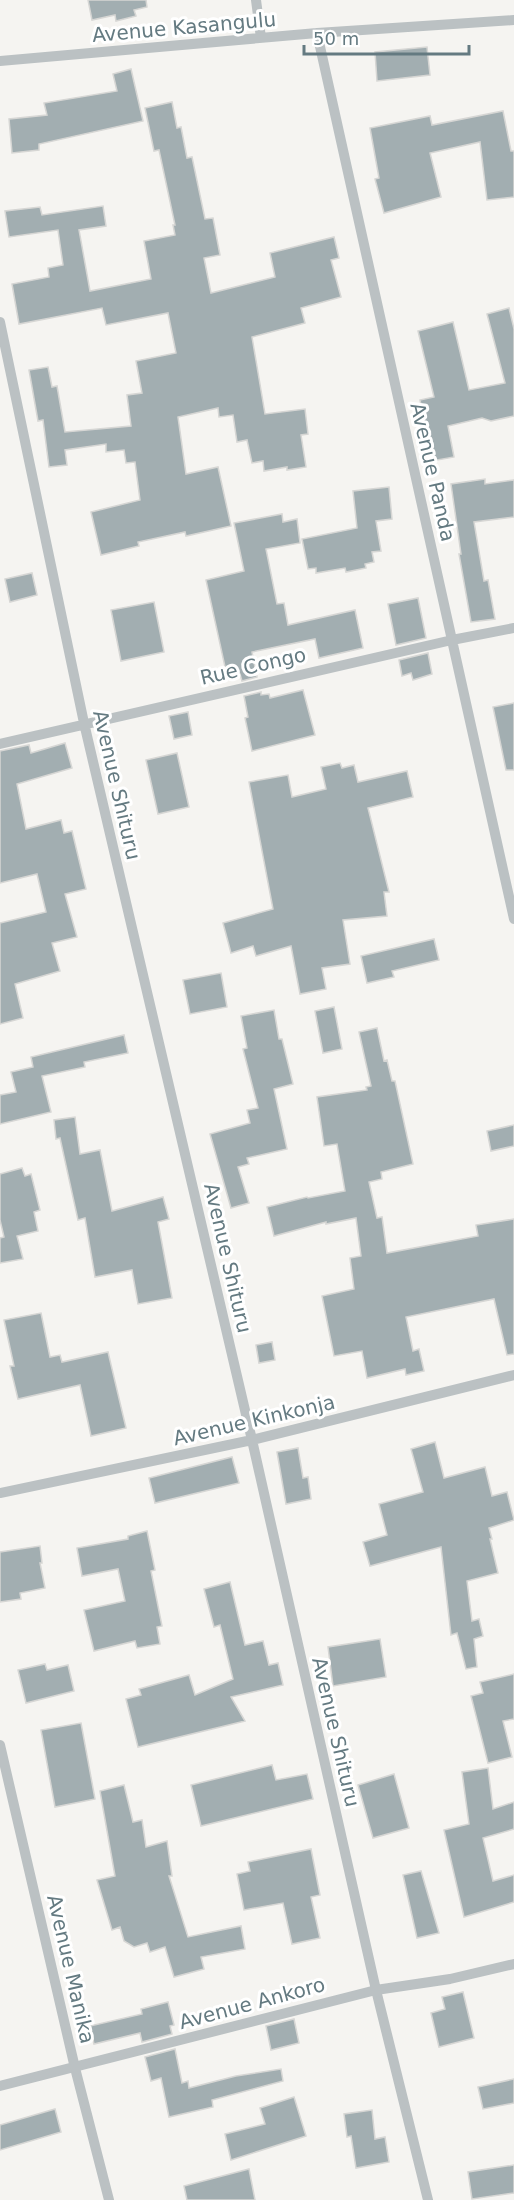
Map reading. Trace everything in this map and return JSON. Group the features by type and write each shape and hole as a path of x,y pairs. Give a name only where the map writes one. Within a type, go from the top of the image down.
{"street":[{"path":"256,0 261,38"},
{"name":"Avenue Kasangulu","path":"0,61 316,33 514,20"},
{"name":"Avenue Panda","path":"316,33 514,919"},
{"name":"Avenue Shituru","path":"0,322 84,723 252,1440 376,1990 428,2200"},
{"name":"Rue Congo","path":"0,744 84,723 514,628"},
{"name":"Avenue Kinkonja","path":"0,1493 252,1440 514,1375"},
{"name":"Avenue Manika","path":"0,1745 75,2068 109,2200"},
{"name":"Avenue Ankoro","path":"0,2086 376,1990 450,1979 514,1964"}],"building":[{"path":"88,0 146,0 147,7 134,10 136,16 116,21 115,15 92,20"},
{"path":"427,47 430,75 377,81 375,52"},
{"path":"131,69 143,121 39,144 39,150 12,153 9,119 47,115 44,103 117,91 113,74"},
{"path":"172,102 177,128 181,127 187,158 192,157 205,219 213,218 220,255 204,258 211,293 275,277 270,253 334,237 339,258 331,260 341,297 301,308 305,323 252,337 265,414 305,409 308,434 301,435 306,467 287,470 287,467 264,471 263,461 252,463 247,440 237,442 233,415 219,417 218,408 178,417 186,474 218,467 231,526 186,536 185,532 138,542 139,546 101,555 91,512 140,500 135,462 126,463 124,450 106,452 106,444 65,450 67,465 49,467 43,420 38,421 29,370 48,367 52,387 57,386 65,432 131,426 127,395 142,393 136,361 176,353 168,313 106,325 102,308 19,324 12,284 49,277 48,268 63,265 58,230 9,237 5,211 40,207 42,215 103,206 106,226 79,230 90,291 151,279 144,241 175,235 173,225 175,225 159,150 154,151 145,108"},
{"path":"503,111 511,151 514,151 514,197 487,200 480,142 430,153 441,197 384,213 375,179 379,178 370,128 430,116 432,125"},
{"path":"509,308 514,329 514,416 491,421 482,418 448,426 454,457 432,461 420,400 434,397 418,331 453,322 469,390 505,383 487,314"},
{"path":"485,479 485,484 514,480 514,517 474,522 484,581 488,580 495,619 471,622 459,554 461,554 451,484"},
{"path":"389,487 392,519 376,521 381,551 372,552 374,562 365,564 366,568 346,572 345,568 316,573 316,568 308,569 302,539 357,528 353,491"},
{"path":"282,514 283,522 297,519 300,543 266,549 277,604 284,603 288,625 355,610 363,648 319,658 315,639 252,652 257,677 242,681 240,674 227,676 206,580 244,571 234,523"},
{"path":"32,573 37,595 10,602 5,579"},
{"path":"418,598 426,638 396,645 388,604"},
{"path":"154,602 164,652 121,661 111,610"},
{"path":"428,653 432,674 413,680 411,673 402,676 399,660"},
{"path":"303,690 315,735 252,751 245,718 248,717 244,696 261,692 261,695 269,694 270,698"},
{"path":"514,703 514,770 506,770 493,707"},
{"path":"188,712 192,735 174,739 169,716"},
{"path":"65,743 72,768 17,784 26,829 61,820 64,833 72,831 86,889 65,894 77,937 52,943 60,971 15,984 23,1018 0,1024 0,923 46,912 37,874 0,883 0,751 29,745 31,753"},
{"path":"177,753 189,807 158,814 146,760"},
{"path":"340,763 342,768 354,765 358,782 407,771 413,797 368,808 389,892 384,892 387,916 343,920 350,964 322,968 326,989 300,994 291,946 256,956 253,946 231,953 223,923 273,909 249,782 288,775 292,797 326,789 321,767"},
{"path":"434,939 439,960 392,971 394,977 367,983 361,956"},
{"path":"221,973 227,1007 190,1014 183,980"},
{"path":"334,1007 342,1049 323,1053 315,1011"},
{"path":"274,1010 279,1039 282,1039 293,1084 274,1089 287,1149 247,1158 249,1164 238,1167 249,1203 231,1208 210,1134 250,1123 247,1110 258,1108 243,1049 247,1048 241,1016"},
{"path":"377,1028 384,1061 387,1060 392,1081 395,1081 413,1164 381,1172 382,1179 369,1182 377,1218 382,1217 387,1253 478,1236 476,1225 514,1219 514,1354 507,1355 494,1299 406,1317 413,1351 419,1349 424,1371 406,1375 405,1369 367,1378 362,1351 334,1356 322,1296 354,1289 350,1258 361,1256 356,1218 326,1224 326,1222 274,1236 267,1207 345,1191 337,1144 324,1146 317,1097 367,1090 366,1087 371,1086 359,1032"},
{"path":"124,1035 128,1053 84,1062 85,1067 42,1076 51,1112 0,1124 0,1095 16,1092 11,1072 33,1067 31,1057"},
{"path":"75,1117 80,1154 100,1150 112,1211 163,1197 169,1219 158,1222 172,1298 138,1304 132,1270 95,1277 85,1218 78,1220 60,1138 56,1139 54,1120"},
{"path":"514,1125 514,1146 491,1151 487,1131"},
{"path":"22,1168 25,1176 31,1174 40,1210 34,1212 38,1231 17,1236 23,1259 0,1263 0,1238 4,1237 0,1220 0,1174"},
{"path":"41,1313 50,1357 60,1355 62,1362 108,1352 126,1428 91,1436 80,1385 18,1399 10,1366 14,1366 4,1320"},
{"path":"272,1342 275,1360 259,1363 256,1345"},
{"path":"435,1442 444,1478 485,1467 492,1496 507,1492 514,1520 489,1528 498,1573 467,1581 472,1621 479,1619 483,1636 474,1639 477,1667 466,1669 457,1633 451,1635 441,1547 370,1566 363,1542 387,1535 379,1504 423,1492 411,1449"},
{"path":"298,1448 303,1478 308,1477 311,1499 286,1504 277,1452"},
{"path":"232,1457 239,1483 155,1503 149,1478"},
{"path":"147,1531 155,1570 151,1571 162,1626 157,1627 160,1644 137,1648 135,1641 94,1651 84,1610 125,1601 118,1569 82,1576 77,1548 128,1539 128,1536"},
{"path":"40,1546 42,1563 40,1563 45,1588 20,1593 21,1599 0,1602 0,1552"},
{"path":"230,1582 245,1645 263,1641 269,1665 278,1663 283,1685 231,1697 245,1721 138,1747 126,1699 141,1695 139,1689 189,1675 195,1695 233,1679 220,1625 214,1627 204,1589"},
{"path":"380,1639 386,1677 333,1686 328,1647"},
{"path":"45,1664 47,1670 68,1665 74,1691 26,1703 18,1670"},
{"path":"514,1674 514,1719 503,1721 512,1757 488,1763 471,1696 483,1693 480,1682"},
{"path":"81,1723 95,1799 55,1807 41,1730"},
{"path":"272,1765 276,1780 307,1774 313,1799 201,1826 191,1785"},
{"path":"488,1768 493,1809 514,1802 514,1829 483,1838 493,1881 514,1875 514,1902 464,1917 444,1830 469,1824 462,1772"},
{"path":"394,1774 409,1828 373,1838 358,1785"},
{"path":"124,1785 133,1822 142,1820 146,1847 167,1841 172,1876 169,1876 188,1937 241,1926 245,1949 201,1957 204,1969 174,1977 165,1947 150,1952 147,1943 134,1947 124,1941 120,1927 112,1930 97,1880 115,1876 100,1791"},
{"path":"311,1849 320,1895 311,1897 320,1938 292,1944 283,1903 244,1910 237,1874 250,1871 248,1862"},
{"path":"421,1871 439,1933 417,1938 403,1875"},
{"path":"463,1992 474,2038 439,2047 431,2013 445,2009 442,1997"},
{"path":"168,2002 174,2025 170,2026 172,2034 142,2042 140,2033 94,2044 90,2026 142,2014 141,2009"},
{"path":"294,2019 299,2043 271,2050 266,2026"},
{"path":"175,2049 182,2083 188,2081 189,2088 236,2076 281,2069 283,2081 212,2100 213,2107 169,2117 161,2078 151,2081 145,2057"},
{"path":"514,2079 514,2103 483,2109 478,2087"},
{"path":"294,2097 306,2136 231,2160 225,2134 265,2124 260,2108"},
{"path":"55,2109 61,2132 0,2150 0,2125"},
{"path":"372,2110 375,2139 385,2137 389,2162 356,2168 351,2136 347,2137 344,2114"},
{"path":"514,2165 514,2193 472,2199 468,2172"},
{"path":"249,2169 255,2200 187,2200 184,2186"}]}
